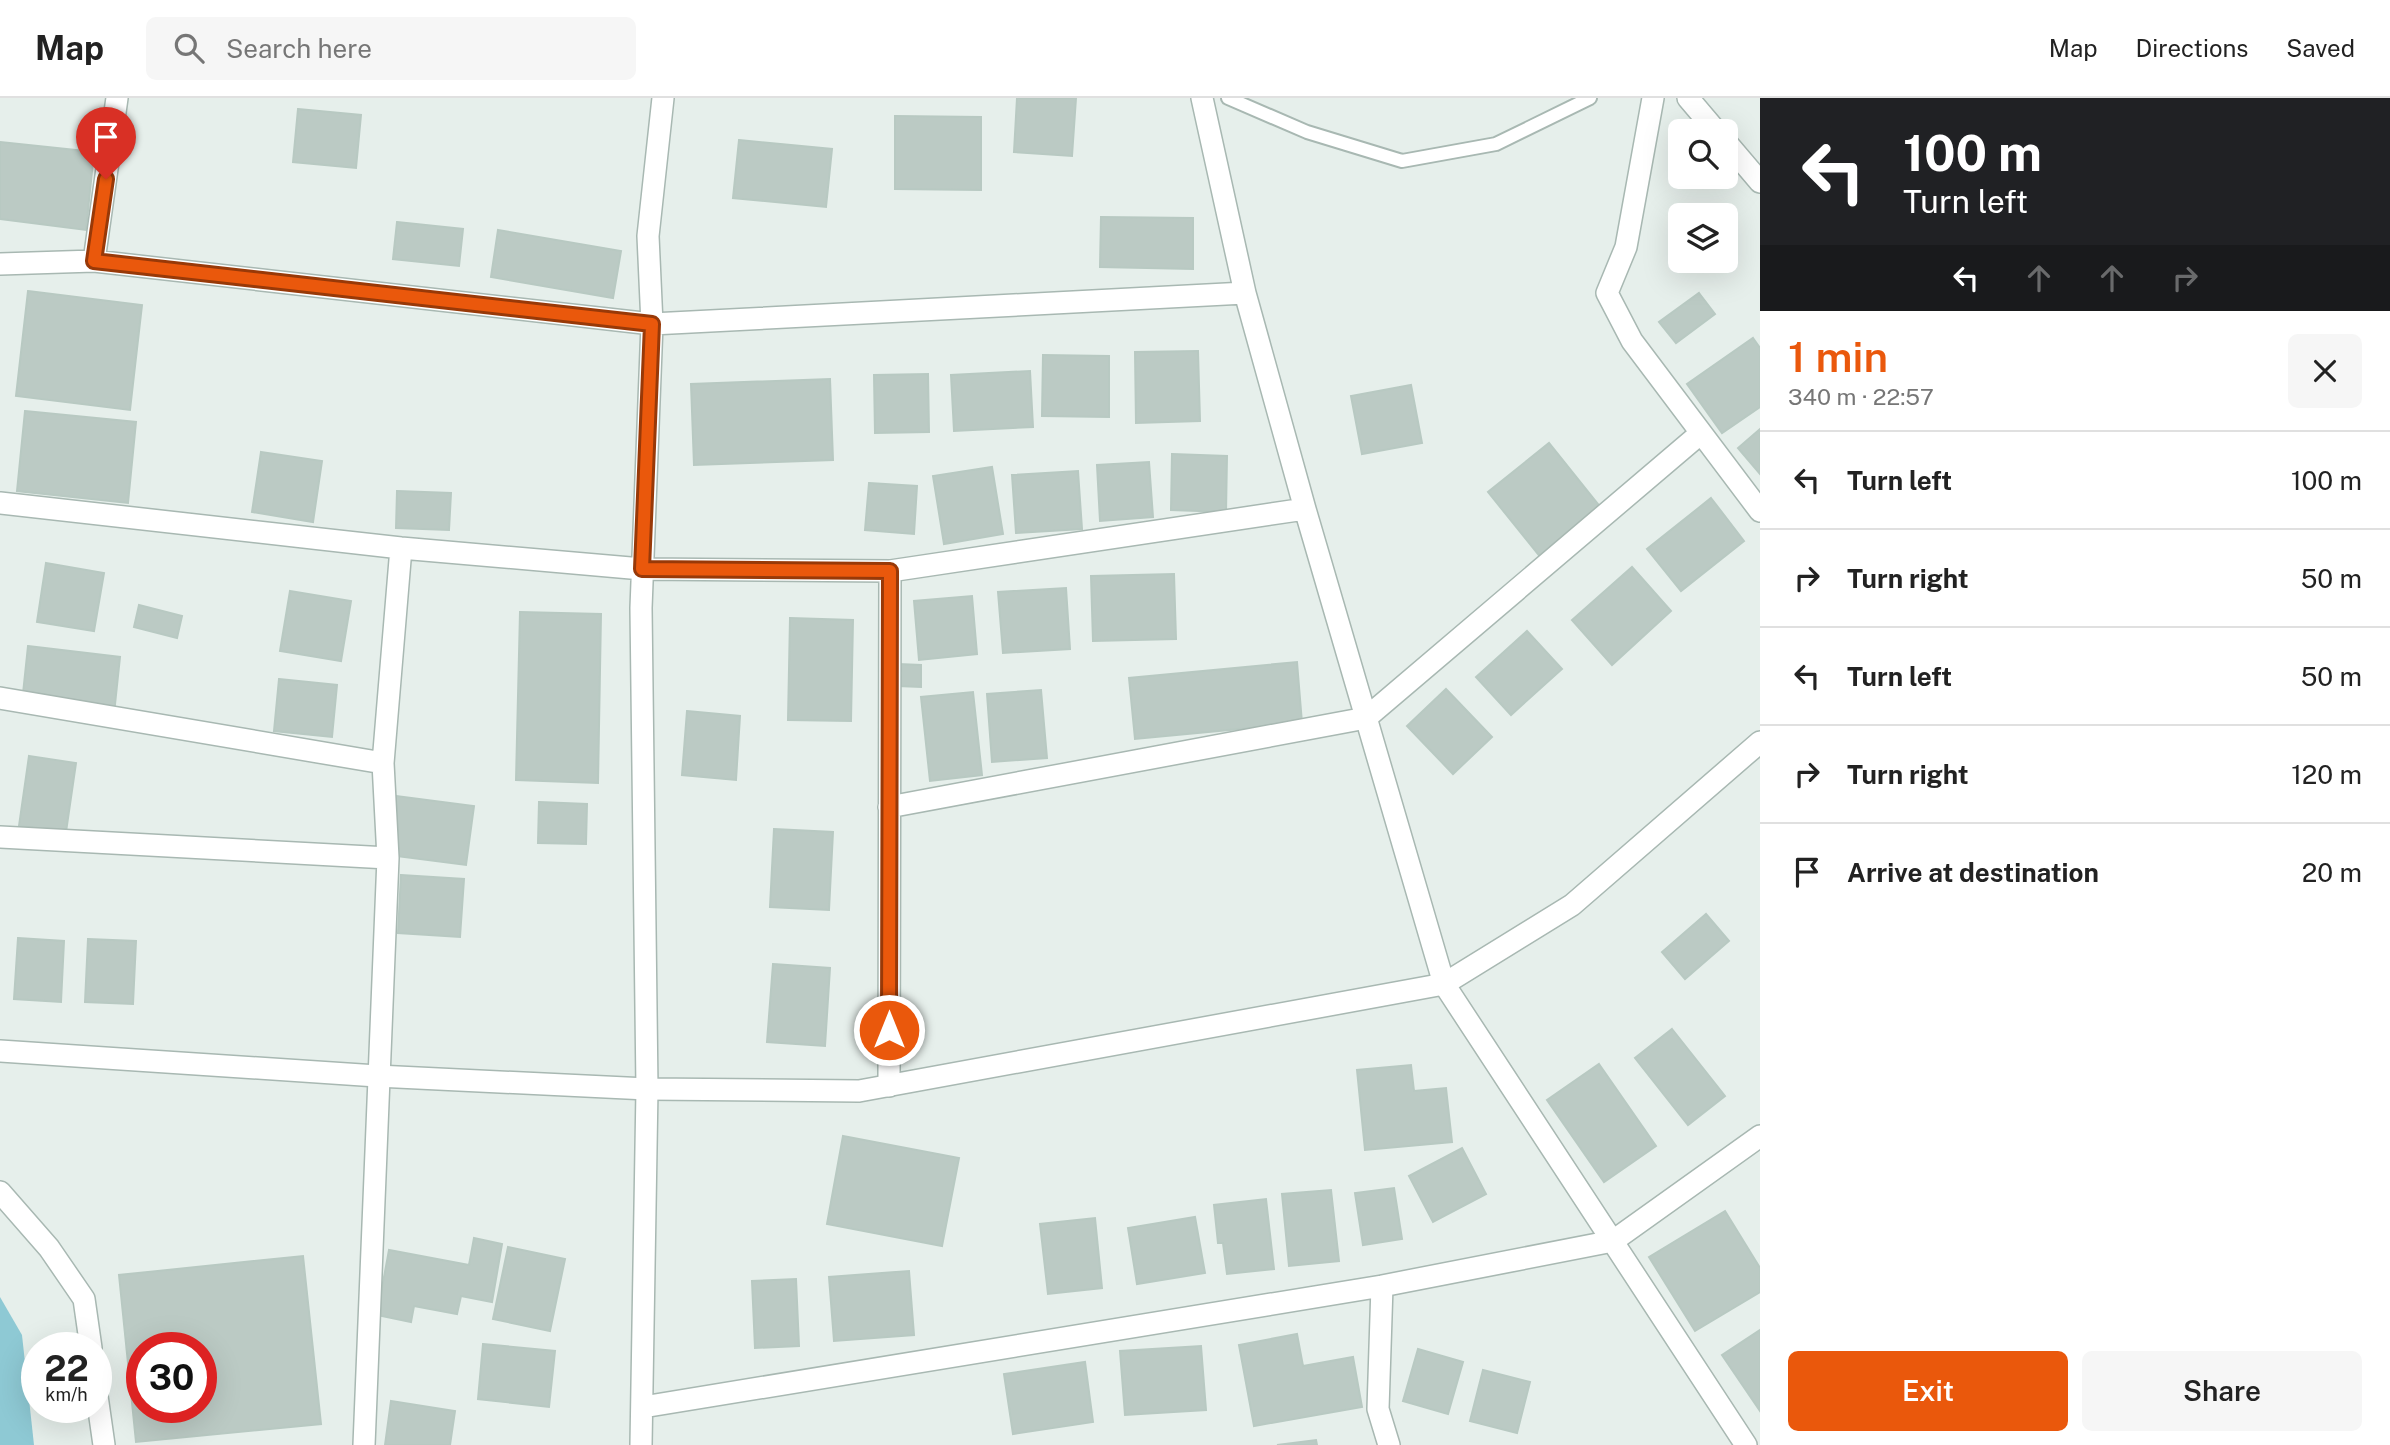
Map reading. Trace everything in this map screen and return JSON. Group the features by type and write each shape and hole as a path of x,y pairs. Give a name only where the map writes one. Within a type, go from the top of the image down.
{"street":[{"path":"94,261 117,98"},
{"path":"641,1445 647,1089 642,569 652,324 648,236 663,98"},
{"path":"1202,98 1245,293 1305,509 1444,984 1746,1445"},
{"path":"1653,98 1626,247 1607,293 1632,341 1760,511"},
{"path":"1688,98 1706,119"},
{"path":"1738,156 1760,182"},
{"path":"0,264 94,261 652,324 1245,293"},
{"path":"889,807 1366,718 1701,433"},
{"path":"0,503 401,548 642,569 890,571 1305,509"},
{"path":"364,1445 388,858 383,763 401,548"},
{"path":"889,1086 890,571"},
{"path":"0,698 383,763"},
{"path":"0,1051 377,1076 647,1089 859,1091 889,1086 1444,984 1572,905 1760,742"},
{"path":"0,837 388,858"},
{"path":"643,1407 1382,1286 1613,1241 1760,1136"},
{"path":"0,1192 48,1248 84,1299 88,1332"},
{"path":"1382,1286 1378,1409 1389,1445"},
{"path":"101,1423 104,1445"}],"lane":[{"path":"1228,98 1307,132 1402,161 1496,144 1590,98"}],"water":[{"path":"0,1297 21,1333 21,1423 32,1423 34,1445 0,1445"}],"building":[{"path":"1017,98 1076,98 1072,156 1014,152"},
{"path":"298,109 361,115 356,168 293,162"},
{"path":"895,116 981,117 981,190 895,189"},
{"path":"739,140 832,149 826,207 733,198"},
{"path":"0,142 94,152 86,230 0,219"},
{"path":"1101,217 1193,218 1193,269 1100,267"},
{"path":"397,222 463,229 459,266 393,259"},
{"path":"498,230 621,251 613,298 491,277"},
{"path":"28,291 142,305 130,410 16,396"},
{"path":"1699,293 1715,314 1676,343 1659,322"},
{"path":"1753,338 1760,348 1760,407 1722,433 1687,384"},
{"path":"1198,351 1200,421 1136,423 1135,352"},
{"path":"1043,355 1109,356 1109,417 1042,416"},
{"path":"1030,371 1033,427 954,431 951,375"},
{"path":"928,374 929,432 875,433 874,375"},
{"path":"830,379 833,460 694,465 691,384"},
{"path":"1411,385 1422,443 1362,454 1351,396"},
{"path":"25,411 136,422 128,503 17,491"},
{"path":"1760,429 1760,474 1738,448"},
{"path":"1549,443 1602,509 1542,559 1488,492"},
{"path":"261,452 322,461 313,522 252,512"},
{"path":"1172,454 1227,456 1226,512 1171,510"},
{"path":"1149,462 1153,517 1100,521 1097,465"},
{"path":"992,467 1003,534 944,544 933,476"},
{"path":"1078,471 1082,529 1016,533 1012,475"},
{"path":"869,483 917,486 914,534 865,530"},
{"path":"397,491 451,493 449,530 396,528"},
{"path":"1711,498 1744,541 1681,591 1647,549"},
{"path":"46,563 104,573 94,631 37,622"},
{"path":"1632,567 1671,611 1612,665 1572,620"},
{"path":"1174,574 1176,639 1093,641 1091,576"},
{"path":"1066,588 1070,649 1003,653 998,592"},
{"path":"290,591 351,601 341,661 280,651"},
{"path":"972,596 977,654 919,660 914,601"},
{"path":"139,605 182,616 177,638 134,627"},
{"path":"520,612 601,614 598,783 516,780"},
{"path":"790,618 853,620 851,721 788,720"},
{"path":"1527,631 1562,669 1511,715 1476,677"},
{"path":"28,646 120,657 114,714 22,703"},
{"path":"1297,662 1302,723 1135,739 1129,678"},
{"path":"898,664 921,665 921,687 898,686"},
{"path":"279,679 337,685 332,737 274,731"},
{"path":"1446,689 1492,737 1453,774 1407,726"},
{"path":"1041,690 1047,758 992,762 987,694"},
{"path":"973,692 982,775 930,781 921,697"},
{"path":"687,711 740,716 736,780 682,775"},
{"path":"29,756 76,763 66,832 19,826"},
{"path":"396,796 474,806 466,865 388,855"},
{"path":"539,802 587,804 586,844 538,843"},
{"path":"774,829 833,832 829,910 770,907"},
{"path":"401,875 464,879 460,937 398,933"},
{"path":"1706,914 1729,941 1685,979 1662,952"},
{"path":"18,938 64,941 61,1002 14,999"},
{"path":"88,939 136,941 133,1004 85,1002"},
{"path":"773,964 830,968 825,1046 767,1042"},
{"path":"1672,1029 1725,1096 1688,1125 1635,1058"},
{"path":"1599,1064 1656,1146 1604,1182 1547,1100"},
{"path":"1411,1065 1414,1091 1446,1088 1452,1142 1365,1150 1357,1070"},
{"path":"843,1136 959,1158 942,1246 827,1224"},
{"path":"1462,1148 1486,1194 1433,1222 1409,1176"},
{"path":"1394,1188 1402,1239 1363,1245 1355,1193"},
{"path":"1331,1190 1339,1261 1289,1266 1282,1194"},
{"path":"1266,1199 1274,1269 1227,1274 1223,1243 1218,1243 1214,1205"},
{"path":"1725,1211 1760,1268 1760,1292 1695,1331 1649,1257"},
{"path":"1195,1217 1205,1273 1137,1284 1128,1228"},
{"path":"1095,1218 1102,1288 1048,1294 1040,1224"},
{"path":"474,1238 502,1244 492,1302 461,1296 457,1314 414,1306 411,1322 377,1315 389,1250 469,1265"},
{"path":"508,1247 565,1259 550,1331 493,1319"},
{"path":"303,1256 321,1424 136,1442 134,1423 217,1423 217,1332 126,1332 126,1344 119,1275"},
{"path":"909,1271 914,1335 834,1341 829,1277"},
{"path":"796,1279 799,1346 755,1348 752,1281"},
{"path":"1760,1330 1760,1411 1722,1355"},
{"path":"1297,1334 1303,1366 1353,1357 1362,1407 1254,1426 1239,1345"},
{"path":"483,1344 555,1351 549,1407 478,1399"},
{"path":"1201,1346 1206,1410 1125,1415 1120,1351"},
{"path":"1418,1349 1463,1362 1448,1414 1403,1401"},
{"path":"1085,1362 1093,1422 1013,1434 1004,1374"},
{"path":"1483,1370 1530,1382 1517,1433 1470,1421"},
{"path":"391,1401 455,1411 450,1445 385,1445"},
{"path":"1316,1440 1317,1445 1277,1445"}],"route":[{"path":"106,179 94,261 652,324 642,569 890,571 889,1030"}]}
